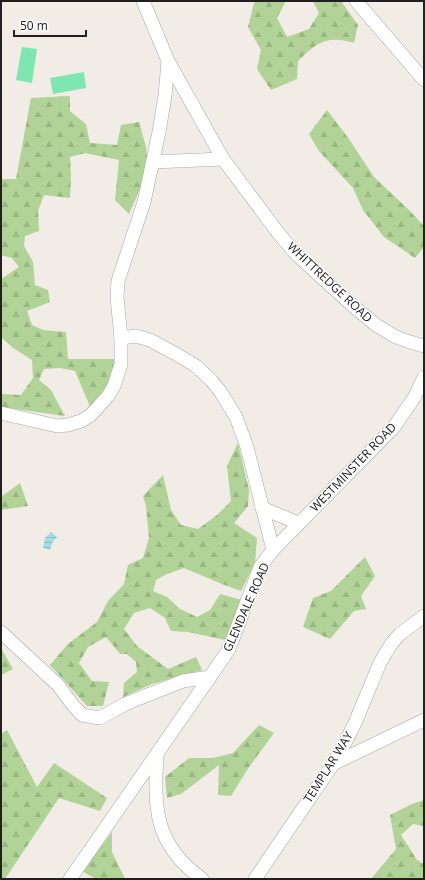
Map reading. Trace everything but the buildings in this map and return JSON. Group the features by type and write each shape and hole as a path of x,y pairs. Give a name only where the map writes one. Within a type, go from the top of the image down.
{"street":[{"name":"WHITTREDGE ROAD","path":"143,1 168,61 223,159 279,234 297,255 376,325 396,336 424,346"},
{"path":"356,1 424,80"},
{"path":"1,413 57,426 68,425 81,421 91,415 108,396 114,386 121,364 121,338 117,297 118,281 144,202 159,132 165,96 168,61"},
{"path":"153,162 223,159"},
{"name":"GLENDALE ROAD","path":"70,879 228,649 260,567 273,550 247,447 236,417 220,391 196,366 150,340 136,336 121,338"},
{"name":"WESTMINSTER ROAD","path":"273,550 394,427 414,398 424,377"},
{"path":"262,508 298,524"},
{"name":"TEMPLAR WAY","path":"255,879 333,764 352,729 379,665 392,643 400,634 424,616"},
{"path":"1,632 58,685 82,715 100,718 125,704 183,681 210,677"},
{"path":"333,764 424,720"},
{"path":"157,754 155,783 156,804 159,822 164,837 186,866 202,879"}],"green space":[{"path":"256,1 286,1 277,18 287,37 309,29 319,13 313,1 341,1 358,25 354,43 343,40 333,40 316,45 298,61 297,79 271,90 257,69 261,50 248,27 254,3"},
{"path":"22,47 37,49 32,83 16,80"},
{"path":"84,72 86,88 53,94 50,78"},
{"path":"70,96 70,111 86,124 90,143 117,145 121,125 139,122 146,147 148,171 129,214 115,200 119,160 85,153 70,157 70,198 44,195 38,211 39,231 25,236 24,246 33,262 35,285 48,290 50,302 27,311 32,325 43,330 66,332 68,359 116,359 109,391 91,409 75,371 60,368 44,369 39,380 51,390 65,416 1,407 1,394 21,395 33,378 32,360 13,348 1,337 1,279 19,267 12,258 1,255 1,179 16,179 31,98"},
{"path":"327,110 349,139 374,177 424,226 424,247 415,258 384,237 363,210 353,188 319,151 309,134"},
{"path":"238,443 249,490 248,506 234,523 257,538 255,563 241,591 184,568 156,580 153,591 167,597 180,609 197,617 210,610 220,594 242,600 225,640 188,632 171,631 165,618 150,608 134,613 124,629 137,646 168,669 196,657 202,670 152,684 123,697 124,683 137,672 136,662 127,654 120,654 106,637 88,647 79,663 92,681 109,682 103,706 87,706 50,665 68,644 97,622 108,601 124,584 128,565 143,558 149,538 146,506 143,496 163,475 171,510 181,525 198,529 217,515 231,501 227,466"},
{"path":"20,483 28,506 1,510 1,497"},
{"path":"365,557 375,576 361,596 366,609 354,611 330,639 303,627 313,598 331,591"},
{"path":"1,648 13,669 1,675"},
{"path":"259,725 274,733 249,767 231,796 218,795 219,765 181,794 167,798 165,777 189,758 213,758 233,753"},
{"path":"7,730 37,787 54,763 107,798 100,811 59,798 5,879 1,879 1,734"},
{"path":"424,800 424,828 423,826 413,824 401,835 417,860 424,864 424,879 371,879 396,849 390,815"},
{"path":"112,832 112,852 125,879 96,879 82,871"}],"water":[{"path":"51,532 57,537 52,543 50,550 43,548 45,538"}]}
